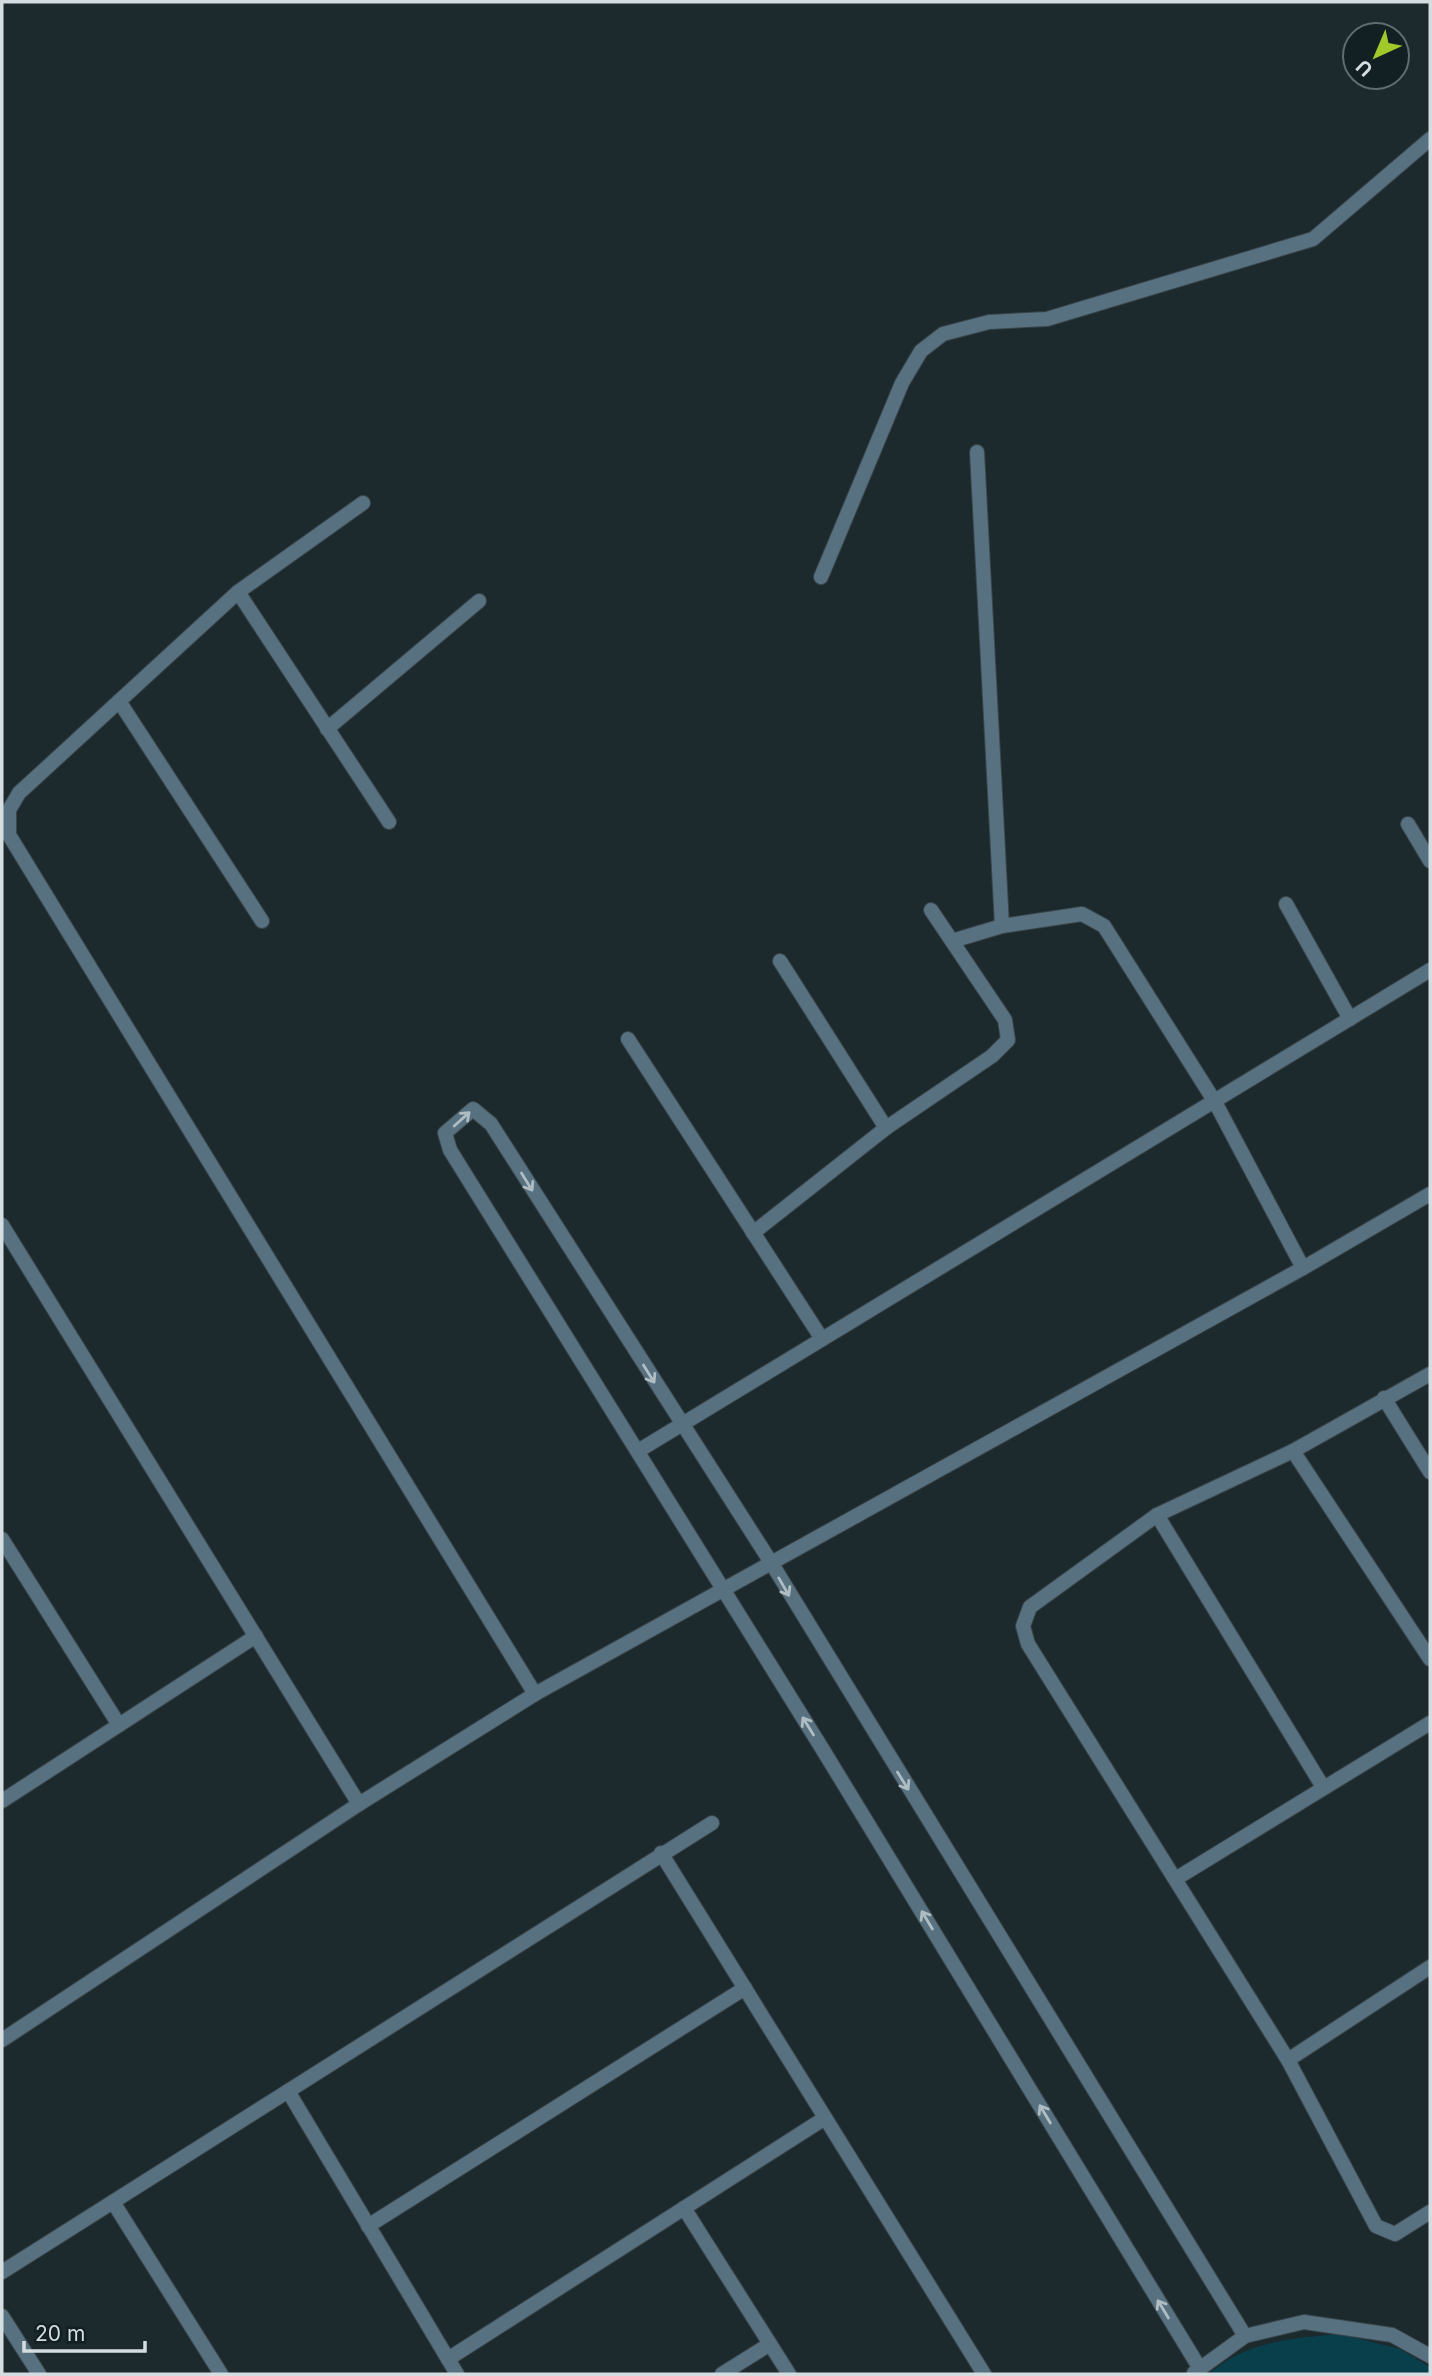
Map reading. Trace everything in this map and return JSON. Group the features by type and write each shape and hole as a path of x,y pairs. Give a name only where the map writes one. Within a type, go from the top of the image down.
{"street":[{"path":"821,577 902,383 921,351 943,334 989,322 1047,319 1313,239 1430,139"},
{"path":"977,452 1002,926"},
{"path":"363,503 238,592 19,793 9,810 9,835 535,1695"},
{"path":"238,592 389,822"},
{"path":"327,729 479,601"},
{"path":"119,701 262,921"},
{"path":"1408,824 1430,861"},
{"path":"1286,904 1350,1019"},
{"path":"753,1233 886,1128 992,1056 1008,1040 1005,1020 932,910"},
{"path":"952,941 1002,926 1082,914 1104,926 1215,1102 1303,1268"},
{"path":"780,961 886,1128"},
{"path":"638,1451 1430,971"},
{"path":"628,1039 822,1339"},
{"path":"1245,2336 772,1564 491,1124 473,1109 446,1133 450,1150 724,1589 1196,2371 1245,2336 1304,2322 1392,2335 1430,2356"},
{"path":"2,2040 359,1804 535,1695 1303,1268 1430,1194"},
{"path":"2,1225 359,1804"},
{"path":"1430,1374 1293,1451 1157,1515 1030,1607 1023,1626 1028,1644 1177,1878 1288,2060 1376,2226 1395,2234 1430,2212"},
{"path":"1384,1398 1430,1472"},
{"path":"1293,1451 1430,1659"},
{"path":"1157,1515 1324,1787"},
{"path":"2,1539 119,1725"},
{"path":"2,1801 256,1636"},
{"path":"1177,1878 1430,1723"},
{"path":"2,2272 712,1823"},
{"path":"661,1853 984,2374"},
{"path":"1288,2060 1430,1967"},
{"path":"368,2226 745,1988"},
{"path":"288,2091 457,2374"},
{"path":"448,2359 825,2118"},
{"path":"113,2202 221,2374"},
{"path":"684,2208 789,2374"},
{"path":"2,2316 39,2374"},
{"path":"722,2374 770,2343"}],"shaded area":[{"path":"1340,2334 1400,2349 1430,2367 1430,2374 1209,2374 1239,2354 1254,2348 1305,2337"}]}
